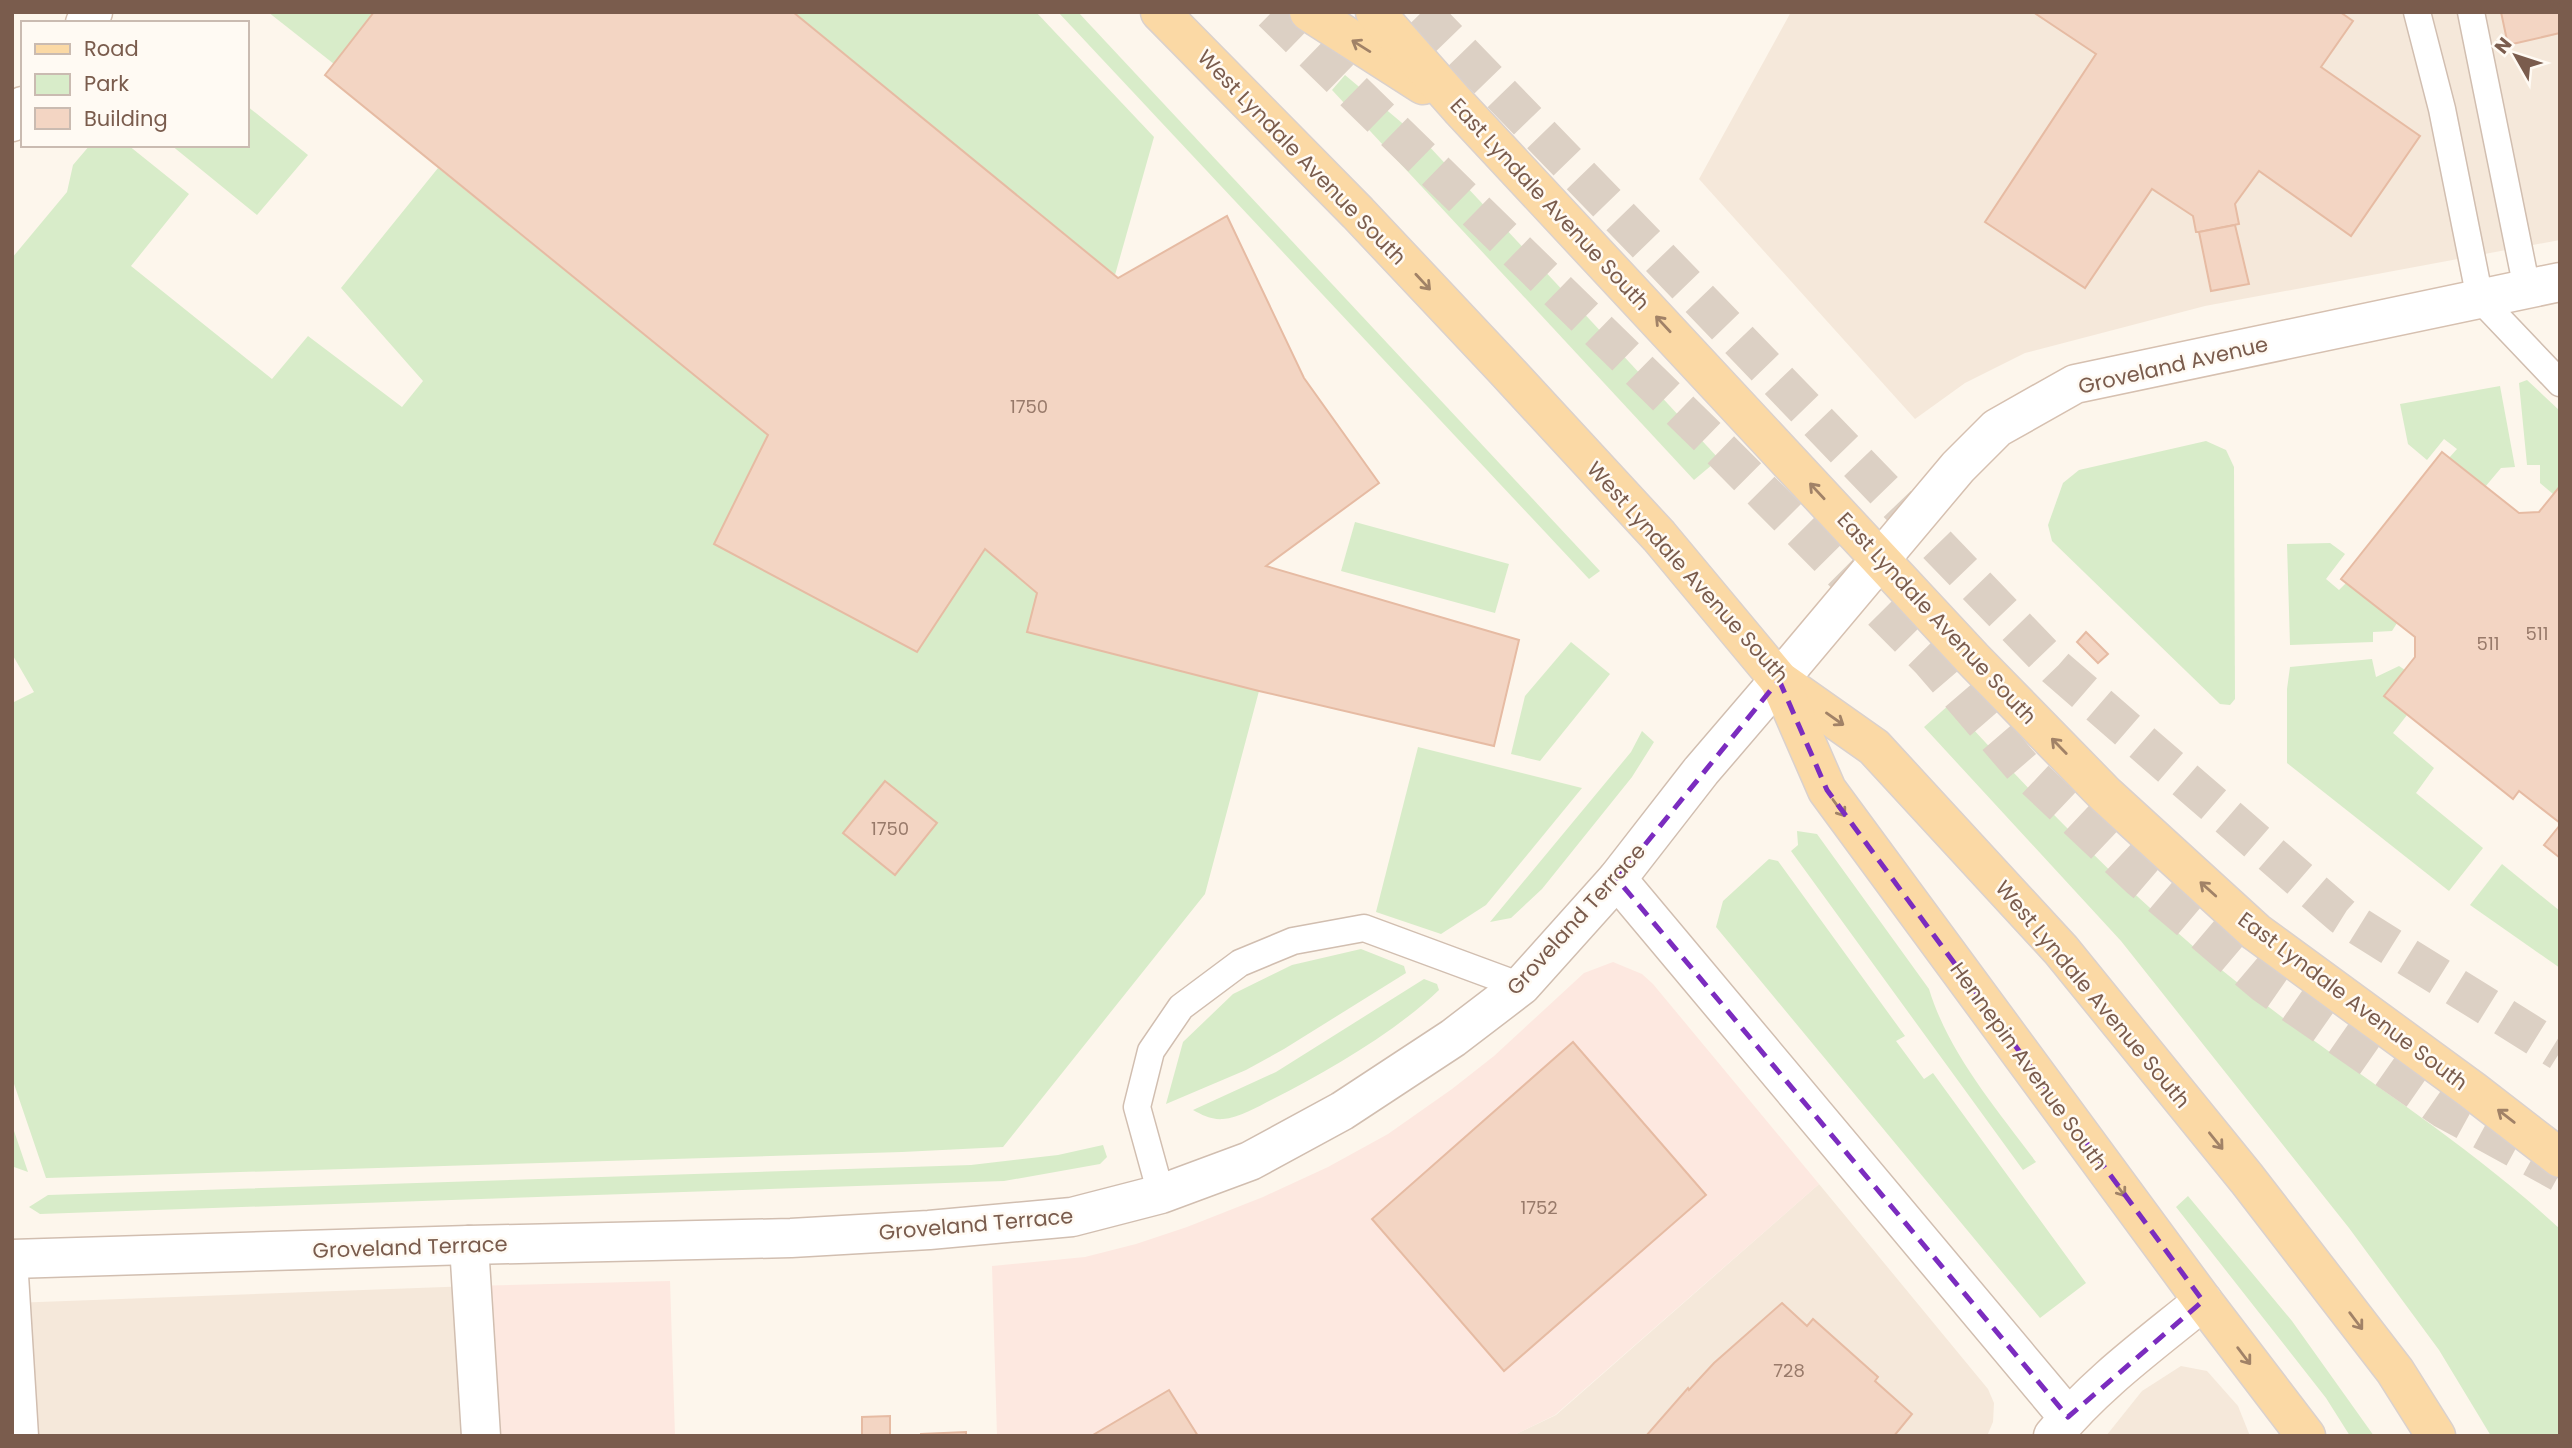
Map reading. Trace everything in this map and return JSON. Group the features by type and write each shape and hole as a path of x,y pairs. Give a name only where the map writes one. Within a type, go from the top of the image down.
{"main road":[{"name":"West Lyndale Avenue South","path":"1160,12 1358,213 1659,536 1779,680 1874,747 2061,950 2247,1179 2395,1371 2436,1436"},
{"path":"1309,12 1460,108"},
{"name":"East Lyndale Avenue South","path":"1376,12 1460,108 1972,657 2106,795 2256,932 2560,1158"},
{"name":"Hennepin Avenue South","path":"1779,680 1826,790 2203,1301 2306,1436"}],"street":[{"name":"Groveland Avenue","path":"1779,680 1958,467 1997,428 2075,384 2543,285"},
{"name":"Groveland Terrace","path":"13,1259 791,1238 929,1230 1072,1217 1161,1194 1250,1161 1342,1111 1453,1038 1521,986 1617,878 1779,680"},
{"path":"1617,878 2061,1426 2137,1355 2203,1301"},
{"path":"469,1245 481,1436"}],"lane":[{"path":"2417,12 2442,109 2480,299 2560,383"},
{"path":"2471,12 2543,285"},
{"path":"1161,1194 1137,1107 1151,1051 1181,1007 1240,963 1293,941 1364,928 1521,986"},
{"path":"13,1259 24,1436"}],"highlighted area":[{"path":"1779,680 1827,790 2203,1301 2068,1417 1617,879"}],"shaded area":[{"path":"1791,12 2560,12 2560,240 2205,306 2025,353 1965,383 1915,419 1699,179"},
{"path":"1613,962 1642,974 1653,984 1819,1184 1555,1415 1512,1436 997,1436 992,1266 1085,1257 1136,1244 1263,1197 1328,1167 1388,1134 1452,1089 1494,1056 1584,973"},
{"path":"1819,1184 1988,1389 1994,1403 1993,1422 1987,1436 1512,1436 1556,1415"},
{"path":"670,1281 675,1436 481,1436 472,1286"},
{"path":"472,1286 481,1436 12,1436 12,1303"},
{"path":"2181,1366 2207,1371 2238,1406 2250,1436 2106,1436 2142,1391"}],"green space":[{"path":"268,12 374,12 334,64"},
{"path":"793,12 1036,12 1154,137 1115,275"},
{"path":"1058,12 1078,12 1600,571 1589,579"},
{"path":"1345,75 1427,144 1719,459 1694,480 1332,90"},
{"path":"248,107 308,155 257,215 173,147 248,147"},
{"path":"88,147 130,147 189,194 131,266 272,379 308,336 402,407 423,381 341,288 438,168 768,435 715,544 917,652 985,549 1037,593 1028,632 1259,691 1205,894 1003,1147 46,1178 12,1078 12,703 34,692 12,654 12,258 67,192 73,165"},
{"path":"2527,380 2560,411 2560,486 2553,494 2540,483 2540,465 2527,465 2519,383"},
{"path":"2500,386 2515,467 2501,468 2485,487 2449,458 2457,449 2444,439 2427,460 2408,444 2400,404"},
{"path":"2206,441 2226,450 2234,467 2235,699 2230,705 2220,704 2052,541 2048,525 2063,483 2079,470"},
{"path":"1355,522 1509,564 1495,613 1341,571"},
{"path":"2330,543 2345,554 2326,579 2339,590 2346,583 2397,623 2392,631 2373,632 2373,642 2290,645 2287,544"},
{"path":"1571,642 1610,674 1540,761 1511,754 1525,696"},
{"path":"2372,659 2376,677 2399,666 2405,670 2384,696 2407,715 2393,733 2434,768 2416,793 2483,848 2449,891 2287,763 2287,689 2290,667"},
{"path":"1950,704 2093,854 2169,925 2287,1021 2485,1166 2560,1229 2560,1436 2491,1436 2439,1350 2349,1228 2121,941 1924,727"},
{"path":"1642,731 1654,742 1632,777 1542,889 1511,918 1490,922 1631,752"},
{"path":"1418,747 1582,788 1486,905 1441,934 1376,912"},
{"path":"1797,831 1817,834 1929,989 1961,1058 2036,1162 2023,1170 1791,851 1798,845"},
{"path":"1769,859 1778,861 1905,1036 1896,1041 1924,1079 1933,1073 2086,1283 2040,1318 1716,927 1723,901"},
{"path":"2502,864 2560,911 2560,968 2470,905"},
{"path":"1361,949 1404,966 1406,973 1246,1070 1166,1104 1183,1042 1233,994 1292,965"},
{"path":"1424,979 1437,984 1439,990 1381,1036 1316,1076 1236,1116 1215,1119 1193,1110 1276,1072"},
{"path":"12,1125 28,1172 14,1167"},
{"path":"1103,1145 1107,1157 1100,1164 1004,1181 40,1214 29,1207 48,1195 971,1165 1058,1155"},
{"path":"2188,1196 2292,1321 2374,1436 2350,1436 2326,1398 2176,1207"}],"building":[{"path":"374,12 793,12 1118,278 1227,216 1304,378 1379,483 1266,566 1519,640 1494,746 1259,691 1027,632 1037,593 985,549 917,652 714,544 768,435 325,75"},
{"path":"2033,12 2340,12 2353,21 2321,67 2420,136 2351,236 2259,171 2235,204 2239,224 2199,232 2196,232 2193,216 2152,189 2085,288 1985,222 2096,54"},
{"path":"2501,12 2560,12 2560,33 2508,45"},
{"path":"2235,225 2249,284 2211,291 2199,232"},
{"path":"2442,452 2519,513 2539,512 2560,486 2560,823 2519,791 2513,799 2384,696 2415,657 2415,637 2341,579"},
{"path":"2086,632 2108,654 2098,663 2077,642"},
{"path":"885,781 937,823 895,875 843,833"},
{"path":"2560,825 2560,858 2544,845"},
{"path":"1573,1042 1706,1195 1504,1371 1372,1219"},
{"path":"1782,1303 1807,1326 1813,1319 1878,1377 1875,1381 1912,1414 1894,1436 1646,1436 1688,1388 1689,1390 1714,1363"},
{"path":"1169,1390 1198,1436 1093,1435"},
{"path":"890,1416 890,1436 862,1436 862,1417"},
{"path":"966,1432 966,1436 921,1436 921,1434"}],"tunnel":[{"path":"1272,12 1723,452 1930,660 2023,768 2139,878 2265,985 2443,1109 2560,1173"},
{"path":"1422,12 2056,668 2342,916 2560,1052"}]}
